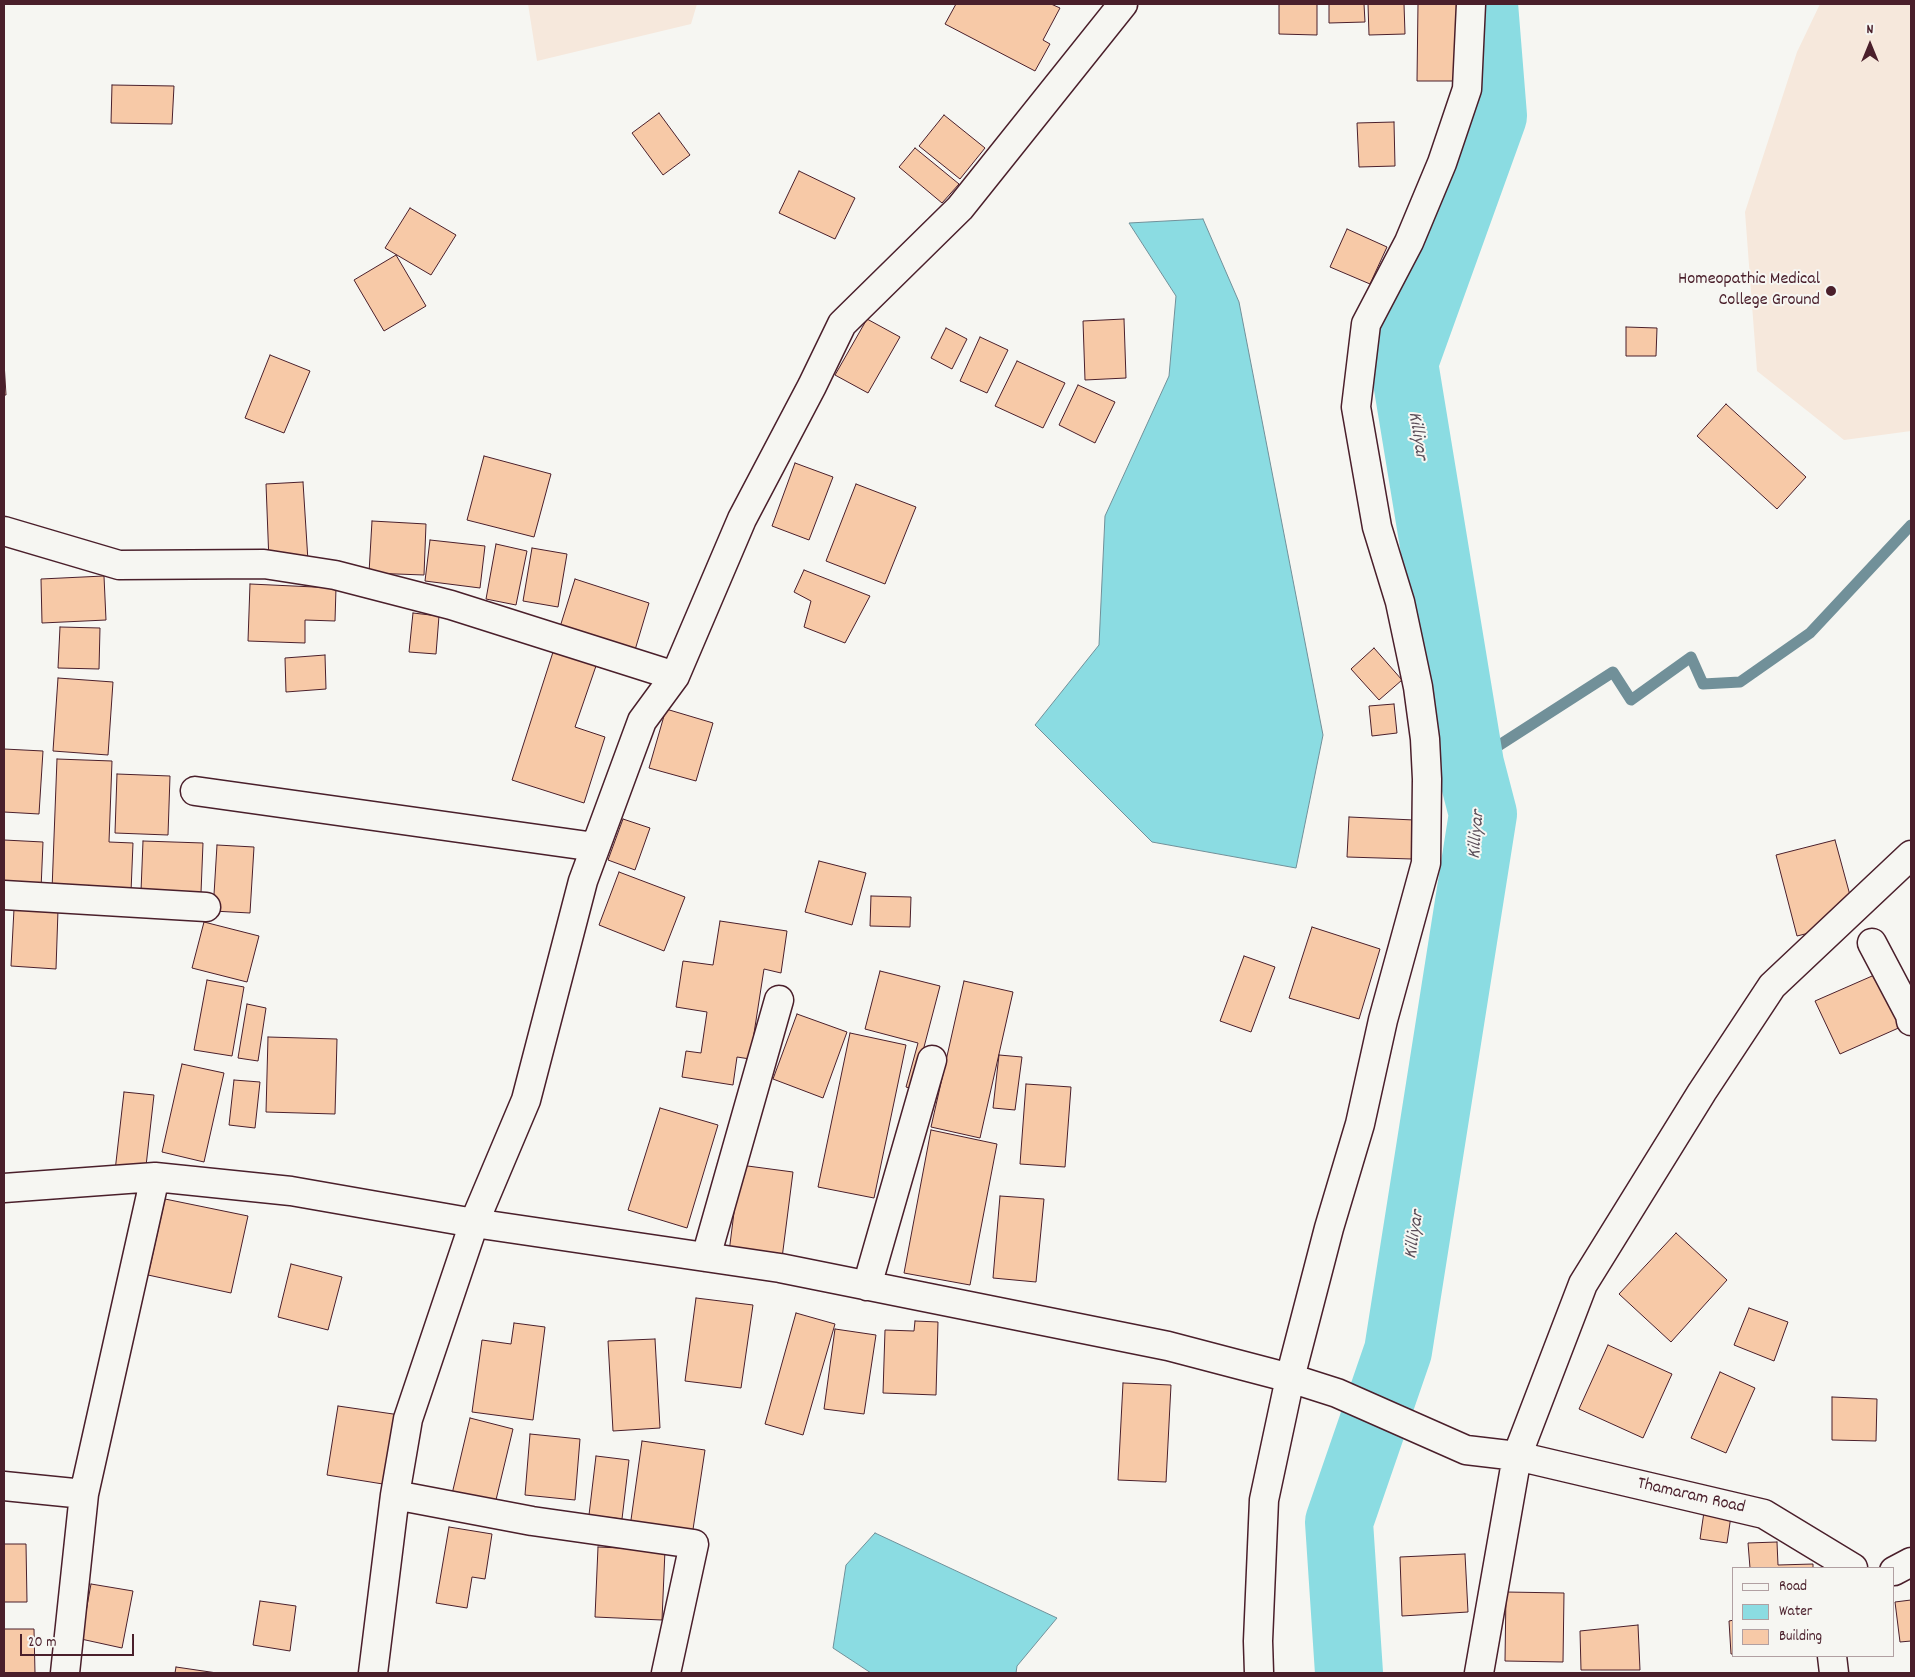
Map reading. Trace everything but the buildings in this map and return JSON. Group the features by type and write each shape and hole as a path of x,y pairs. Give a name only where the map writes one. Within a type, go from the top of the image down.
{"street":[{"path":"373,1673 395,1495 408,1419 474,1223 526,1100 583,881 642,721 675,676 742,519 812,386 842,324 960,208 1123,4"},
{"path":"1259,1673 1258,1641 1264,1500 1290,1378 1329,1228 1360,1124 1383,1020 1426,864 1427,771 1418,687 1400,602 1377,528 1356,407 1366,324 1408,242 1442,163 1467,89 1471,4"},
{"path":"4,531 119,565 264,564 335,575 451,605 675,676"},
{"path":"195,791 595,847"},
{"path":"1479,1673 1517,1456 1583,1284 1702,1092 1772,986 1911,855"},
{"path":"4,895 206,907"},
{"path":"1872,943 1910,1015 1911,1022"},
{"path":"706,1257 780,1000"},
{"path":"868,1286 932,1060"},
{"path":"65,1673 84,1494 155,1178"},
{"name":"Thamaram Road","path":"4,1188 155,1178 292,1191 474,1223 780,1268 1168,1346 1290,1378 1337,1393 1466,1450 1517,1456 1764,1514 1851,1567"},
{"path":"4,1486 84,1494"},
{"path":"395,1495 532,1521 694,1544 666,1673"},
{"path":"1895,1570 1911,1562"},
{"path":"1832,1657 1834,1673"}],"shaded area":[{"path":"528,4 697,4 691,24 537,61"},
{"name":"Homeopathic Medical College Ground","path":"1820,4 1911,4 1911,431 1844,440 1757,371 1745,212 1797,52"}],"water":[{"path":"1203,219 1239,302 1323,735 1296,868 1152,842 1035,725 1099,645 1105,516 1169,376 1176,296 1129,223"},
{"path":"875,1533 1057,1618 1017,1666 1016,1673 871,1673 833,1648 846,1565"}],"waterway":[{"name":"Killiyar","path":"1349,1673 1339,1522 1398,1351 1483,814 1470,764 1404,363 1493,116 1484,4"},
{"path":"1470,764 1613,672 1631,700 1691,657 1703,684 1740,682 1810,633 1911,525"}],"place":[{"name":"Homeopathic Medical College Ground","path":"1831,291"}]}
